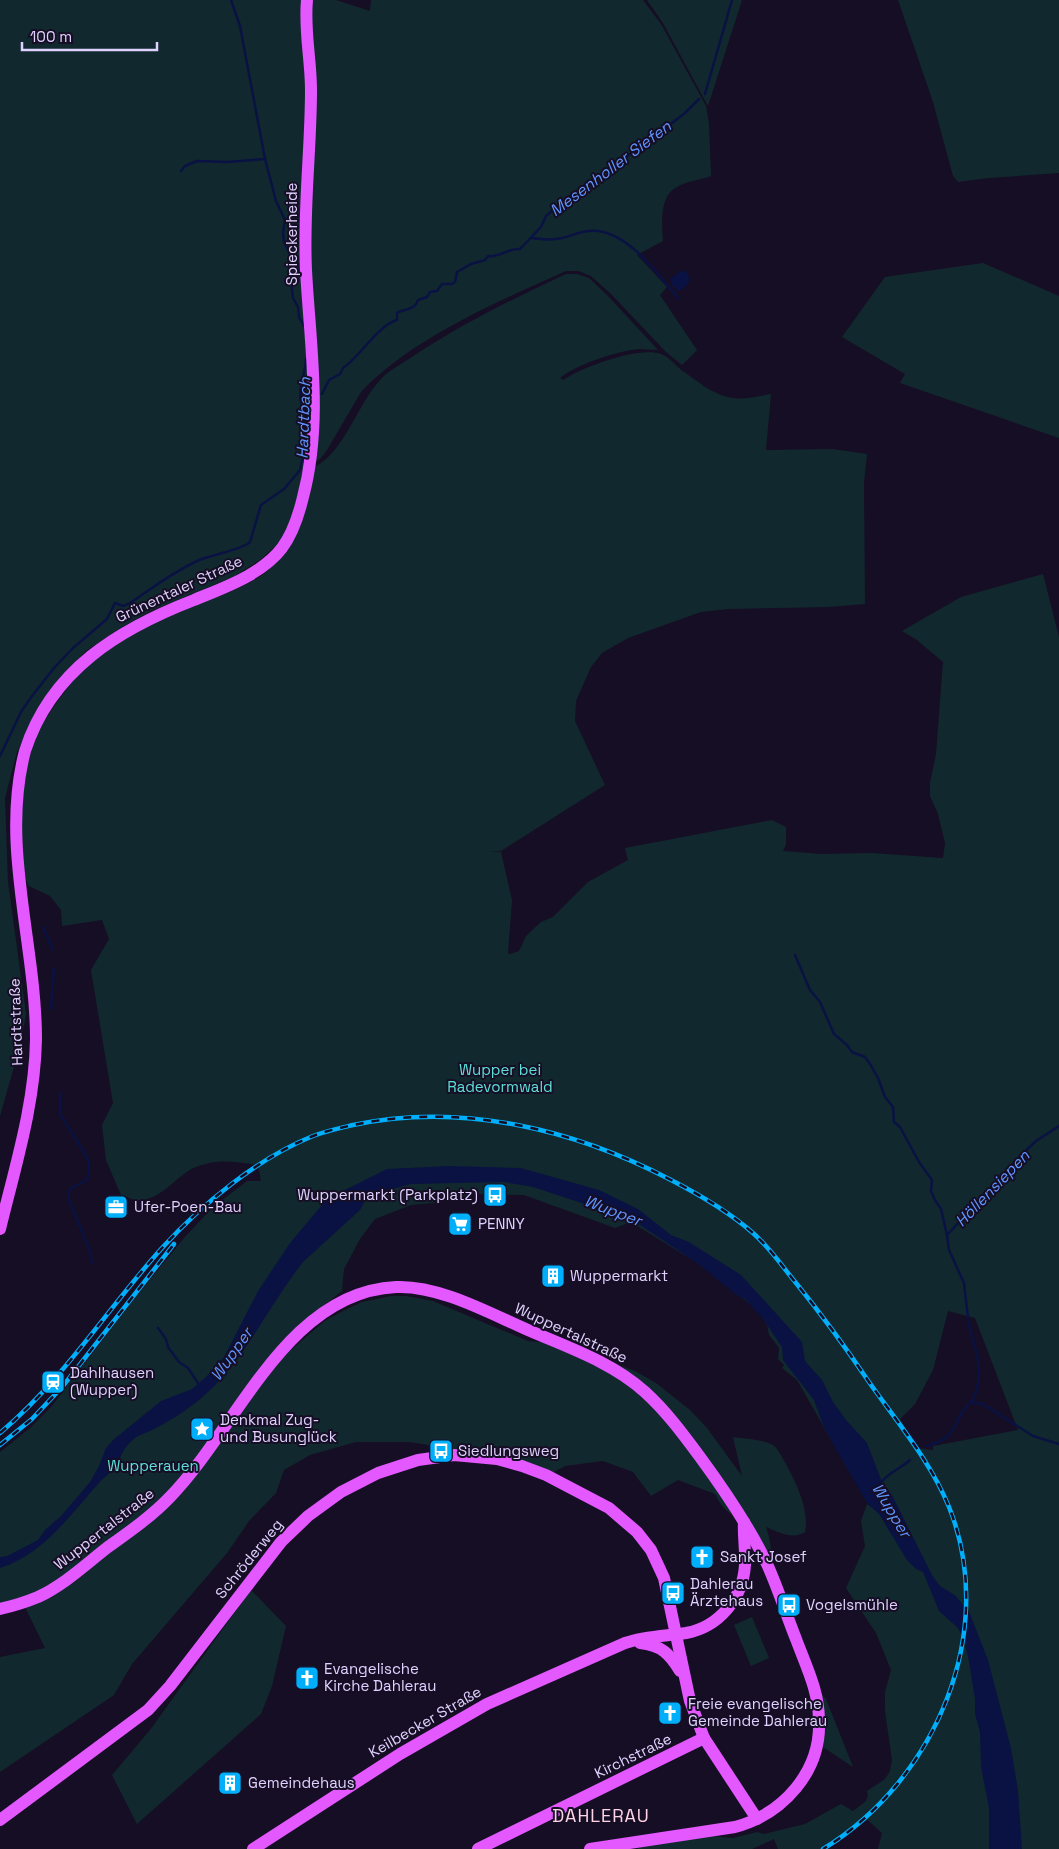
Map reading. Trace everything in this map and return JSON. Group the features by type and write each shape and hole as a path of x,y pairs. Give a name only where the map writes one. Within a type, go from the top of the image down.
{"main road":[{"name":"Spieckerheide","path":"307,0 306,26 312,87 306,267 314,389 309,468"},
{"name":"Grünentaler Straße","path":"21,901 14,834 16,788 27,745 48,703 84,661 117,636 158,614 234,583 269,561 284,545 295,524 309,468"},
{"name":"Hardtstraße","path":"0,1230 26,1121 35,1056 34,1003 21,901"},
{"name":"Wuppertalstraße","path":"0,1609 41,1596 62,1583 170,1497 275,1360 308,1325 341,1302 389,1288 399,1287 430,1291 483,1310 561,1344 623,1376 646,1392 674,1423 744,1520 773,1578 812,1681 818,1706 819,1722 816,1748 802,1780 784,1802 757,1819 719,1830 590,1849"},
{"name":"Schröderweg","path":"0,1820 100,1747 143,1714 161,1697 266,1561 296,1526 350,1487 378,1473 408,1462 454,1455 476,1456 506,1461 554,1478 609,1508 637,1532 655,1559 664,1578 676,1634"},
{"name":"Keilbecker Straße","path":"253,1849 400,1754 487,1704 625,1643 704,1628 719,1618 734,1601 744,1574 744,1520"},
{"path":"676,1634 690,1701 704,1738 757,1819"},
{"name":"Keilbecker Straße","path":"625,1643 650,1645 665,1650 675,1662 685,1680"},
{"name":"Kirchstraße","path":"478,1849 704,1738"}],"green space":[{"path":"0,0 336,0 370,11 371,0 643,0 661,24 706,106 709,124 711,176 685,183 671,191 664,204 663,241 637,255 667,287 660,295 697,350 682,365 666,352 611,294 591,276 578,271 566,271 485,308 431,338 382,373 361,392 327,450 321,458 312,464 308,420 302,476 292,519 281,541 260,560 235,576 151,611 120,628 86,651 59,679 38,710 17,752 5,798 8,882 26,1014 21,1042 0,1116"},
{"path":"647,0 742,0 708,106 663,23"},
{"path":"898,0 1059,0 1059,173 958,182 953,176 933,102"},
{"path":"983,263 1059,296 1059,438 900,383 905,374 842,337 885,277"},
{"path":"566,274 577,274 589,278 658,350 638,349 608,356 576,368 560,378 563,380 583,369 625,355 651,352 661,354 698,382 726,397 752,398 771,394 766,450 832,449 867,454 864,483 865,604 828,607 728,609 701,612 628,638 602,653 591,667 576,701 575,721 605,785 501,851 490,851 501,852 512,900 508,953 519,951 526,936 541,922 553,917 588,882 628,860 625,848 772,820 786,827 786,844 783,851 821,854 871,853 943,858 945,843 938,814 930,796 930,783 936,754 943,662 917,640 902,631 961,597 1043,574 1059,637 1059,1849 878,1849 882,1833 864,1817 853,1828 825,1849 778,1849 774,1839 752,1849 637,1849 711,1836 733,1838 757,1832 764,1834 805,1824 841,1804 853,1811 866,1801 867,1791 885,1779 890,1771 892,1760 885,1711 885,1692 891,1670 876,1633 846,1588 865,1546 861,1521 867,1504 874,1509 857,1485 797,1380 782,1368 784,1365 778,1359 779,1348 769,1335 767,1324 755,1309 710,1271 631,1222 615,1228 524,1195 477,1194 411,1205 375,1219 360,1239 344,1269 342,1291 307,1319 169,1496 56,1586 0,1608 0,1452 30,1428 52,1406 128,1307 184,1238 212,1208 247,1181 261,1181 258,1165 212,1162 196,1167 160,1193 144,1200 135,1200 121,1195 106,1160 102,1125 113,1103 91,970 109,939 102,920 62,926 61,910 50,896 29,886 22,872 18,807 25,771 37,733 77,675 127,634 249,583 264,574 288,551 313,468 325,460 343,439 366,399 384,376 451,333","holes":["948,1311 975,1318 1018,1430 933,1446 933,1450 917,1448 900,1419 915,1404 933,1370"]},
{"path":"391,1296 406,1296 433,1301 528,1341 561,1344 635,1371 656,1383 690,1410 707,1428 742,1476 733,1437 760,1441 774,1446 779,1452 800,1494 805,1514 805,1532 791,1535 766,1527 771,1550 767,1564 744,1520 726,1510 715,1494 678,1480 651,1496 633,1472 603,1461 565,1466 552,1473 455,1449 409,1442 356,1442 310,1455 284,1470 276,1493 249,1521 227,1553 132,1664 114,1695 0,1772 0,1657 45,1648 25,1607 135,1528 278,1361 314,1330 326,1320 362,1302"},
{"path":"251,1590 286,1626 272,1686 261,1714 137,1824 112,1775 150,1730"},
{"path":"752,1617 769,1658 751,1666 734,1625"},
{"path":"814,1686 826,1699 853,1767 817,1743"}],"water":[{"path":"682,270 687,273 690,279 686,286 678,291 672,285 670,279"},
{"name":"Wupper","path":"449,1166 521,1168 599,1190 638,1209 671,1235 689,1242 741,1275 802,1342 805,1361 822,1380 833,1402 846,1420 867,1443 882,1482 893,1497 932,1575 940,1586 956,1596 970,1614 988,1660 1011,1748 1018,1790 1022,1849 989,1849 989,1808 981,1767 980,1732 975,1714 975,1699 968,1656 958,1628 939,1611 923,1572 916,1569 907,1560 879,1514 867,1503 823,1425 814,1400 783,1360 782,1347 763,1319 745,1299 735,1294 697,1263 640,1225 624,1217 533,1187 504,1182 411,1184 386,1191 365,1201 360,1210 303,1262 246,1347 221,1379 195,1404 152,1430 138,1436 125,1448 113,1469 55,1533 30,1554 0,1568 0,1557 7,1556 38,1540 45,1530 61,1516 90,1482 106,1448 113,1440 161,1401 192,1389 224,1357 258,1291 290,1243 327,1199 387,1169"}],"waterway":[{"name":"Hardtbach","path":"231,0 240,26 265,159 276,201 285,220 283,233 284,242 290,254 293,298 304,326"},
{"name":"Mesenholler Siefen","path":"705,94 732,0"},
{"name":"Mesenholler Siefen","path":"322,394 329,380 340,374 343,368 383,328 397,320 397,313 412,308 417,304 418,300 427,297 430,292 437,291 442,284 452,284 455,282 457,272 471,264 485,260 488,256 496,256 511,250 520,249 541,227 546,216 563,201 650,140 685,113 699,99"},
{"path":"181,171 185,166 197,161 227,162 265,159"},
{"path":"531,238 546,240 588,231 601,231 614,236 627,243 639,253 678,298"},
{"name":"Hardtbach","path":"0,756 21,712 32,696 73,648 107,619 115,603 123,606 126,605 192,563 247,545 250,542 261,505 284,489 300,470 303,456 300,444 305,432 306,410 302,405 300,393 306,359"},
{"name":"Hardtbach","path":"43,927 53,950"},
{"path":"795,955 810,990 820,1002 834,1034 852,1052 865,1057 878,1078 885,1097 893,1107 894,1122 900,1127 919,1162 932,1180 931,1191 941,1209 947,1235"},
{"name":"Hardtbach","path":"51,1009 54,968"},
{"name":"Hardtbach","path":"60,1092 60,1114 89,1163 88,1178 70,1189 68,1197 89,1249 92,1263"},
{"name":"Höllensiepen","path":"968,1318 964,1283 949,1250 947,1235 1021,1155 1036,1141 1059,1126"},
{"name":"Höllensiepen","path":"927,1446 948,1436 974,1397 979,1377 979,1368 968,1321"},
{"name":"Hardtbach","path":"158,1328 166,1339 168,1347 179,1362 188,1368 200,1386"},
{"path":"971,1402 983,1404 1033,1436 1059,1444"},
{"name":"Höllensiepen","path":"880,1484 886,1477 910,1460"}],"railway":[{"path":"0,1433 45,1390 142,1271 178,1231 232,1184 292,1145 313,1136 353,1125 394,1119 435,1117 476,1119 556,1134 634,1162 671,1180 714,1204 753,1233 815,1307 913,1443 933,1474 949,1507 963,1555 966,1604 961,1652 947,1699 925,1744 897,1784 863,1820 823,1849"},
{"path":"0,1445 32,1419 63,1386 174,1244"}],"place":[{"name":"Wuppermarkt (Parkplatz)","path":"495,1195"},
{"name":"Ufer-Poen-Bau","path":"116,1207"},
{"name":"PENNY","path":"460,1224"},
{"name":"Wuppermarkt","path":"553,1276"},
{"name":"Dahlhausen (Wupper)","path":"53,1382"},
{"name":"Denkmal Zug- und Busunglück","path":"202,1429"},
{"name":"Siedlungsweg","path":"441,1451"},
{"name":"Sankt Josef","path":"702,1557"},
{"name":"Dahlerau Ärztehaus","path":"673,1593"},
{"name":"Vogelsmühle","path":"789,1605"},
{"name":"Evangelische Kirche Dahlerau","path":"307,1678"},
{"name":"Freie evangelische Gemeinde Dahlerau","path":"670,1713"},
{"name":"Gemeindehaus","path":"230,1783"}],"district":[{"name":"DAHLERAU","path":"601,1816"}],"park label":[{"name":"Wupper bei Radevormwald","path":"500,1078"},
{"name":"Wupperauen","path":"153,1466"}]}
